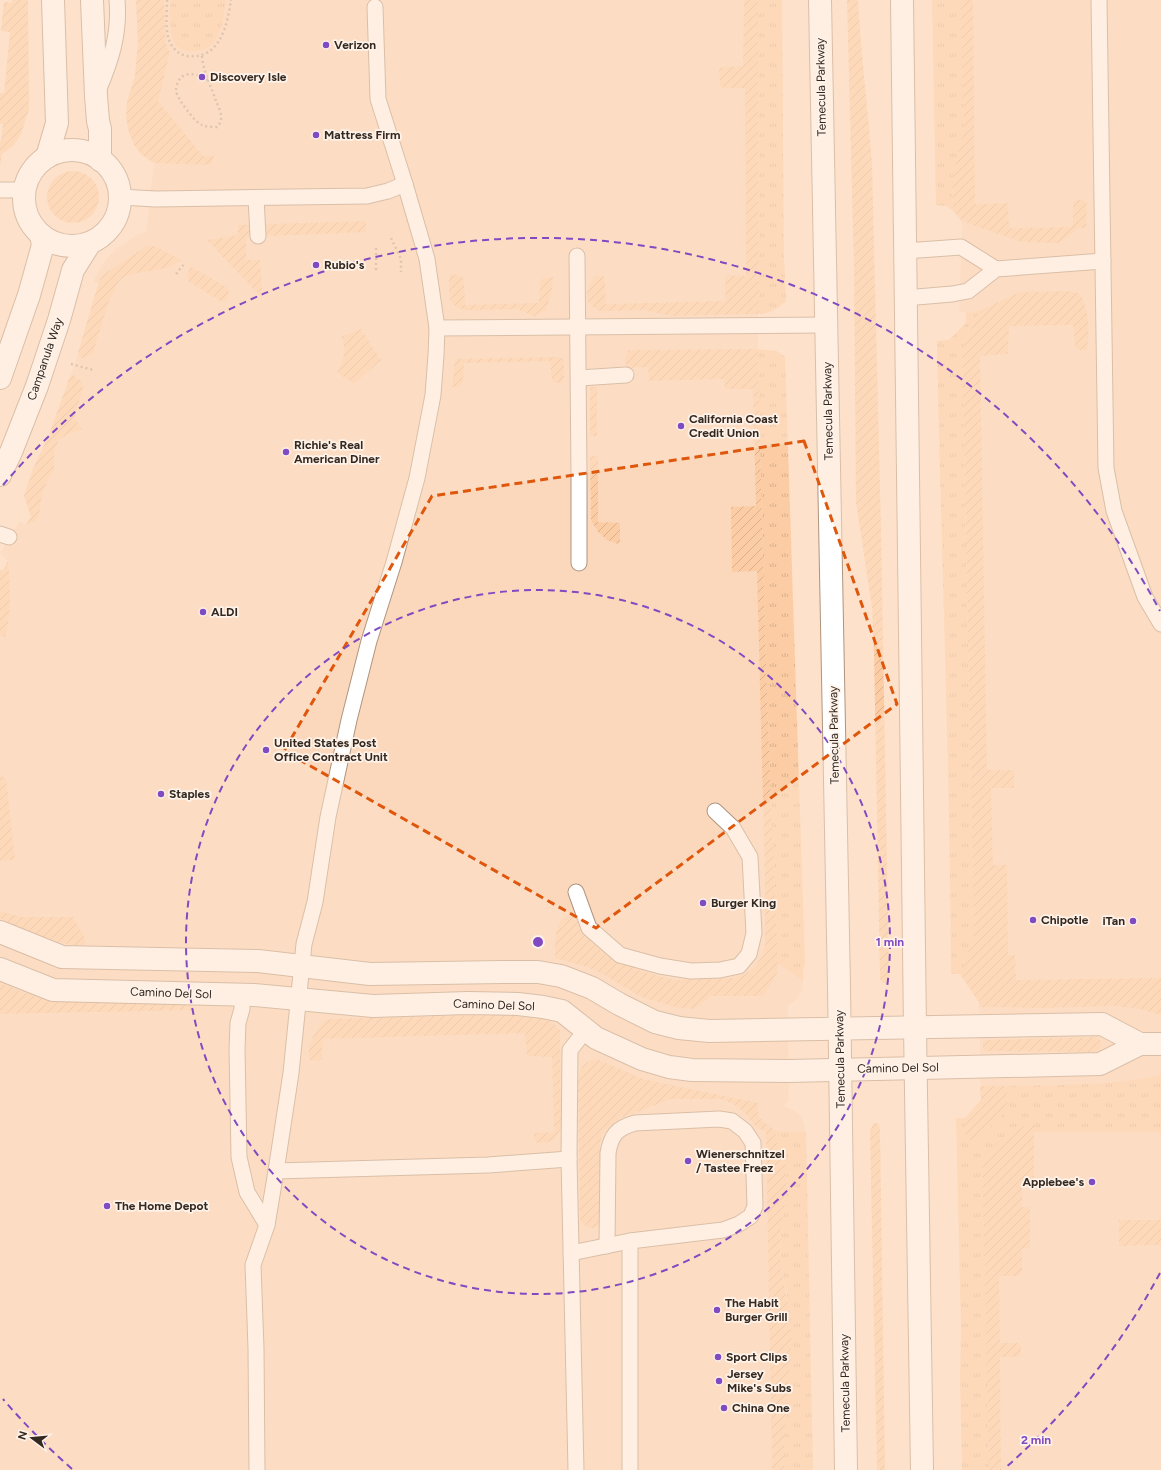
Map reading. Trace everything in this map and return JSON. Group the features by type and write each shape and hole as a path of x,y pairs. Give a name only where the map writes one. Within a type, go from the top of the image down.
{"street":[{"path":"47,157 57,124 53,0"},
{"path":"92,0 96,96 100,129 100,160"},
{"name":"Temecula Parkway","path":"820,0 846,1470"},
{"path":"902,0 922,1470"},
{"path":"74,150 86,152 100,160 109,168 117,182 120,197 116,215 107,231 90,243 74,246 59,245 41,235 30,223 25,209 24,190 30,174 47,157 60,151 74,150"},
{"path":"0,378 29,295 43,245 41,235"},
{"name":"Campanula Way","path":"0,475 11,452 37,386 59,320 73,270 90,243"},
{"name":"Camino Del Sol","path":"0,932 62,957 258,961 370,974 538,972 561,976 592,988 619,1004 655,1022 679,1028 709,1031 1102,1024 1151,1044"},
{"name":"Camino Del Sol","path":"0,969 53,990 242,996 298,999 373,1006 468,1003 518,1004 543,1007 562,1012 596,1038 642,1059 669,1067 692,1070 1100,1064 1151,1044"}],"lane":[{"path":"96,96 115,44 118,19 117,0"},
{"path":"1099,0 1106,468 1114,512 1145,597 1161,624"},
{"path":"257,1470 256,1348 253,1265 267,1225 276,1171 291,1073 304,944 315,902 328,817 349,720 369,641 394,562 417,478 433,395 437,328 426,259 405,184 378,99 375,7"},
{"path":"120,197 156,199 367,196 388,191 405,184"},
{"path":"0,190 24,190"},
{"path":"256,198 258,236"},
{"path":"906,251 961,247 996,268 1103,261"},
{"path":"577,256 579,378 578,562"},
{"path":"906,298 968,291 996,268"},
{"path":"437,328 826,325"},
{"path":"579,378 626,374"},
{"path":"576,892 589,928 620,955 660,966 691,971 720,970 739,966 749,954 754,933 750,857 733,828 715,811"},
{"path":"242,996 242,1009 238,1023 237,1049 239,1157 247,1192 267,1225"},
{"path":"576,1470 569,1159 570,1050 586,1030"},
{"path":"571,1253 630,1242 723,1230 740,1224 751,1216 755,1206 753,1143 745,1131 732,1121 719,1119 634,1123 624,1126 614,1134 609,1143 608,1153 607,1246"},
{"path":"276,1171 488,1165 569,1159"},
{"path":"630,1242 630,1470"}],"path":[{"path":"167,0 169,42 179,53 186,56 202,56 207,54 219,40 224,29 231,0"},
{"path":"202,56 208,80 221,114 217,127 201,125 195,121 176,91 180,79 185,75 198,75 208,80"},
{"path":"392,238 401,259 401,272"},
{"path":"376,245 376,270"},
{"path":"176,274 186,263"},
{"path":"71,364 93,370"}],"highlighted area":[{"path":"804,441 897,704 596,928 284,751 432,496"}],"shaded area":[{"path":"136,0 758,0 758,349 778,964 803,981 802,991 797,999 788,1006 789,1100 784,1106 793,1110 802,1117 806,1132 776,1131 786,1412 784,1470 0,1470 0,570 3,570 8,561 0,554 19,521 26,525 31,517 24,496 33,469 60,408 78,353 99,284 93,282 104,261 117,248 138,234 146,232 154,163 142,155 134,145 126,118 127,102 135,76 138,42"},
{"path":"960,0 1161,0 1161,1470 989,1470 965,1118 981,1100 979,1002 960,974 974,935 968,598 979,311 959,312 962,225 961,220 953,211 964,126"}],"green space":[{"path":"12,0 28,0 29,109 21,134 14,145 2,154 0,166 0,141 3,124 0,124 0,93 4,93 10,32 1,31 4,2 12,3"},
{"path":"136,0 164,0 166,45 170,52 158,101 203,156 214,156 211,165 154,163 142,155 134,145 126,118 127,102 135,76 138,42"},
{"path":"171,0 226,0 220,29 211,45 205,49 196,51 182,50 177,47 171,32"},
{"path":"744,0 758,0 759,314 671,316 642,310 600,311 587,301 587,292 594,276 603,276 605,279 606,304 725,301 725,278 727,275 746,276 745,88 724,88 720,86 719,70 723,67 743,66"},
{"path":"758,0 782,0 784,257 786,301 774,310 759,314"},
{"path":"847,0 858,0 872,164 881,529 889,979 887,984 883,983 880,979 872,608 856,502 854,269"},
{"path":"932,0 960,0 964,126 952,180 953,211 946,206 936,205"},
{"path":"960,0 973,0 975,204 1008,203 1009,228 1070,227 1073,224 1073,202 1077,200 1084,200 1087,204 1086,228 1078,228 1058,243 1022,242 961,220 953,211 952,180 964,126"},
{"path":"68,171 78,171 87,175 95,183 99,192 99,202 95,211 87,219 78,223 68,223 59,219 51,211 47,202 47,192 51,183 59,175"},
{"path":"366,221 366,232 246,237 246,260 260,260 262,289 261,297 207,240 238,235 238,225"},
{"path":"147,246 155,246 181,260 168,268 131,274 119,281 109,301 93,353 85,358 82,358 78,353 101,276"},
{"path":"190,266 228,288 229,293 226,300 222,302 189,282 187,277"},
{"path":"449,274 460,275 464,279 465,305 539,303 540,281 543,278 553,277 552,291 546,310 534,316 517,309 464,310 458,308 451,301 449,291"},
{"path":"1070,291 1080,294 1086,307 1088,328 1087,350 1079,350 1075,346 1073,325 1009,326 1008,354 980,356 987,770 1014,770 1014,788 991,788 993,865 1007,865 1008,955 1015,955 1016,980 1161,978 1161,1015 1140,1009 1115,1006 1042,1008 979,1007 979,1002 960,974 974,935 962,349 979,311 1020,292"},
{"path":"979,311 962,349 974,935 960,974 951,974 949,816 937,341 949,340 966,323 966,312"},
{"path":"361,329 381,360 354,384 337,372 344,355 344,346 341,337"},
{"path":"758,349 777,351 785,357 805,963 803,970 803,981 778,964 771,810 761,503"},
{"path":"758,349 761,503 771,810 778,964 777,973 763,996 710,996 695,1009 678,1008 639,996 588,967 555,958 555,938 556,931 562,919 566,916 573,915 587,937 606,955 641,971 674,980 735,978 753,969 761,958 765,945 765,880 757,571 732,572 731,507 756,506 753,389 725,389 724,379 649,381 648,367 626,368 625,358 629,350"},
{"path":"559,357 564,359 564,378 561,383 552,381 550,361 464,363 463,381 459,387 452,387 455,359"},
{"path":"74,375 82,382 83,388 75,415 75,419 82,429 59,439 54,452 54,471 44,489 39,516 35,521 26,525 31,517 24,496 33,469 49,435 70,376"},
{"path":"590,387 597,387 597,436 590,436"},
{"path":"590,456 598,456 598,522 620,523 620,542 618,544 607,540 598,532 591,520"},
{"path":"8,561 10,609 5,637 0,636 0,570 3,570"},
{"path":"0,776 6,778 15,860 0,861"},
{"path":"0,911 22,917 73,917 86,940 84,945 77,946 55,941 0,919"},
{"path":"0,983 25,993 77,1001 192,1004 192,1010 0,1014"},
{"path":"519,1014 541,1017 550,1021 560,1030 561,1128 555,1138 546,1143 537,1143 534,1138 534,1133 554,1132 552,1057 527,1056 525,1033 323,1039 322,1058 319,1061 310,1061 309,1049 312,1038 326,1019"},
{"path":"1096,1037 1102,1044 1100,1050 1095,1052 986,1051 983,1049 983,1042 987,1040"},
{"path":"597,1059 643,1079 758,1103 758,1117 775,1131 778,1147 786,1166 787,1195 781,1225 780,1264 791,1319 791,1352 784,1438 784,1470 772,1470 766,1132 755,1126 744,1112 734,1104 720,1099 671,1099 621,1118 603,1133 600,1142 602,1225 595,1228 587,1227 580,1220 578,1082 583,1066 588,1062"},
{"path":"1161,1075 1161,1132 1034,1132 1033,1126 982,1159 989,1470 962,1470 960,1381 961,1328 956,1118 965,1118 965,1134 1008,1110 1007,1086 1104,1083 1142,1079"},
{"path":"980,1086 1007,1086 1008,1110 972,1144 965,1134 965,1118 981,1100"},
{"path":"874,1123 879,1124 880,1130 885,1470 877,1470 870,1131"},
{"path":"1034,1125 1034,1181 1022,1181 1022,1207 1030,1207 1030,1248 1022,1249 1021,1274 1016,1276 999,1276 1000,1343 1017,1343 1021,1346 1021,1355 1019,1357 1000,1357 1001,1470 989,1470 982,1159 997,1143 1016,1128"},
{"path":"775,1131 806,1132 813,1470 784,1470 784,1438 791,1352 787,1295 780,1264 781,1225 787,1195 786,1166 778,1147"},
{"path":"1119,1220 1161,1220 1161,1245 1119,1246"}],"place":[{"name":"Verizon","path":"326,45"},
{"name":"Discovery Isle","path":"202,77"},
{"name":"Mattress Firm","path":"316,135"},
{"name":"Rubio's","path":"316,265"},
{"name":"California Coast Credit Union","path":"681,426"},
{"name":"Richie's Real American Diner","path":"286,452"},
{"name":"ALDI","path":"203,612"},
{"name":"United States Post Office Contract Unit","path":"266,750"},
{"name":"Staples","path":"161,794"},
{"name":"Burger King","path":"703,903"},
{"name":"Chipotle","path":"1033,920"},
{"name":"iTan","path":"1133,921"},
{"name":"Wienerschnitzel / Tastee Freez","path":"688,1161"},
{"name":"Applebee's","path":"1092,1182"},
{"name":"The Home Depot","path":"107,1206"},
{"name":"The Habit Burger Grill","path":"717,1310"},
{"name":"Sport Clips","path":"718,1357"},
{"name":"Jersey Mike's Subs","path":"719,1381"},
{"name":"China One","path":"724,1408"}]}
